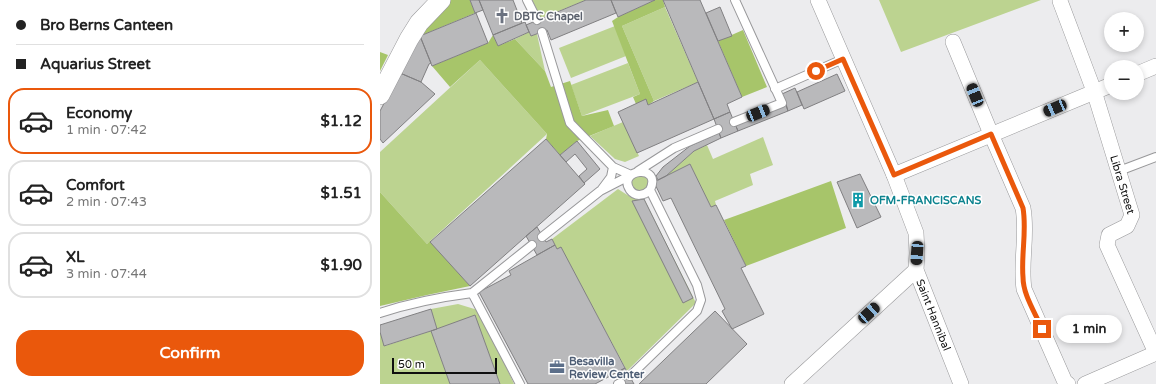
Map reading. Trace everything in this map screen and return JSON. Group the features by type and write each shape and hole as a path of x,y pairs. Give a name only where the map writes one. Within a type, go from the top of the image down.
{"street":[{"path":"380,95 409,38 419,23 441,0"},
{"name":"Saint Hannibal","path":"818,0 894,175 916,233 916,270 955,381"},
{"name":"Libra Street","path":"1060,1 1094,91 1120,171 1132,215 1127,226 1109,236 1107,245 1156,353"},
{"path":"953,42 1023,208 1025,220 1022,276 1024,289 1065,382 1068,384"},
{"path":"1144,71 1156,66"},
{"path":"894,175 1104,87"},
{"path":"792,384 916,270"},
{"path":"1085,384 1156,353"}],"lane":[{"path":"527,0 537,20"},
{"path":"734,122 782,103 735,0"},
{"path":"542,32 570,123 613,167 635,173 646,173 649,175 652,183 650,190 644,195 633,193 628,186 629,178 635,173"},
{"path":"775,89 843,59"},
{"path":"542,237 600,191 635,173 674,148 718,129"},
{"path":"1120,171 1156,157"},
{"path":"600,191 611,177 613,167"},
{"path":"630,376 697,311 701,300 697,284 650,190"},
{"path":"380,312 434,298 472,293 532,245"},
{"path":"472,293 520,384"}],"green space":[{"path":"449,0 470,0 475,13 420,36"},
{"path":"532,0 586,0 541,18"},
{"path":"655,0 663,0 665,7 622,26 654,101 648,105 636,104 633,97 640,94 612,21"},
{"path":"879,0 1041,0 901,52"},
{"path":"665,7 698,82 654,101 622,26"},
{"path":"615,26 626,56 571,78 559,48"},
{"path":"743,30 767,87 742,97 718,41"},
{"path":"529,32 531,36 537,34 545,71 515,39"},
{"path":"493,35 498,46 515,39 545,71 551,87 570,81 582,116 608,110 614,126 577,141 560,155 546,139 547,134 480,60 450,87 432,66 488,43"},
{"path":"380,52 388,55 380,71"},
{"path":"480,60 547,134 427,244 380,192 380,152"},
{"path":"628,63 640,94 582,116 571,85"},
{"path":"623,122 639,156 625,162 615,159 590,136"},
{"path":"763,137 773,165 750,174 753,185 715,201 716,205 711,207 690,164 666,176 694,151 707,145 713,159"},
{"path":"642,171 652,183 640,195 628,182"},
{"path":"831,181 846,228 746,266 724,220"},
{"path":"618,189 632,198 644,199 696,303 627,371 561,248 557,249 552,239"},
{"path":"380,192 427,244 430,241 470,286 380,306"},
{"path":"458,304 481,311 514,384 500,384 475,316 437,329 431,309"},
{"path":"431,331 450,384 380,384 380,332 385,346"}],"building":[{"path":"470,0 479,0 483,10 475,13"},
{"name":"DBTC Chapel","path":"479,0 513,0 522,23 493,35"},
{"path":"586,0 611,0 616,13 551,40 547,30 531,36 526,25"},
{"path":"611,0 655,0 618,17"},
{"path":"663,0 700,0 742,97 727,104 730,112 714,119"},
{"path":"720,7 732,36 718,41 706,13"},
{"path":"476,13 488,43 432,66 420,36"},
{"path":"525,22 529,32 498,46 493,35"},
{"path":"420,36 431,63 429,64 421,82 400,73"},
{"path":"400,73 421,82 435,94 383,143 380,139 380,111"},
{"path":"837,74 845,91 804,109 797,92"},
{"path":"698,82 714,119 637,153 618,112 646,99 648,105"},
{"path":"795,88 802,105 788,111 782,94"},
{"path":"786,104 788,111 738,131 735,124"},
{"path":"730,112 738,131 721,138 714,119"},
{"path":"719,133 721,138 694,151 666,176 658,180 656,176 663,167 690,146"},
{"path":"546,139 585,184 470,286 430,242"},
{"path":"577,141 600,169 584,183 579,176 587,169 575,154 566,162 560,155"},
{"path":"690,164 711,207 716,205 746,266 741,268 764,314 732,329 722,311 725,309 671,198 663,201 654,182"},
{"name":"OFM-FRANCISCANS","path":"860,174 881,217 857,228 837,182"},
{"path":"644,199 693,298 683,303 632,201"},
{"path":"537,227 546,242 552,239 555,245 537,255 526,236"},
{"path":"555,245 557,249 561,247 625,368 595,384 528,384 479,292 511,275 509,271"},
{"path":"431,309 437,329 384,346 380,332 380,325"},
{"path":"715,311 747,344 706,384 639,384"},
{"path":"475,315 500,384 450,384 431,331"},
{"path":"625,368 634,384 622,384 616,373"}],"place":[{"name":"DBTC Chapel","path":"502,16"},
{"name":"OFM-FRANCISCANS","path":"858,200"},
{"name":"Besavilla Review Center","path":"557,367"}],"route":[{"path":"816,71 843,59 894,175 991,134 1023,208 1025,220 1022,276 1024,289 1042,329"}]}
